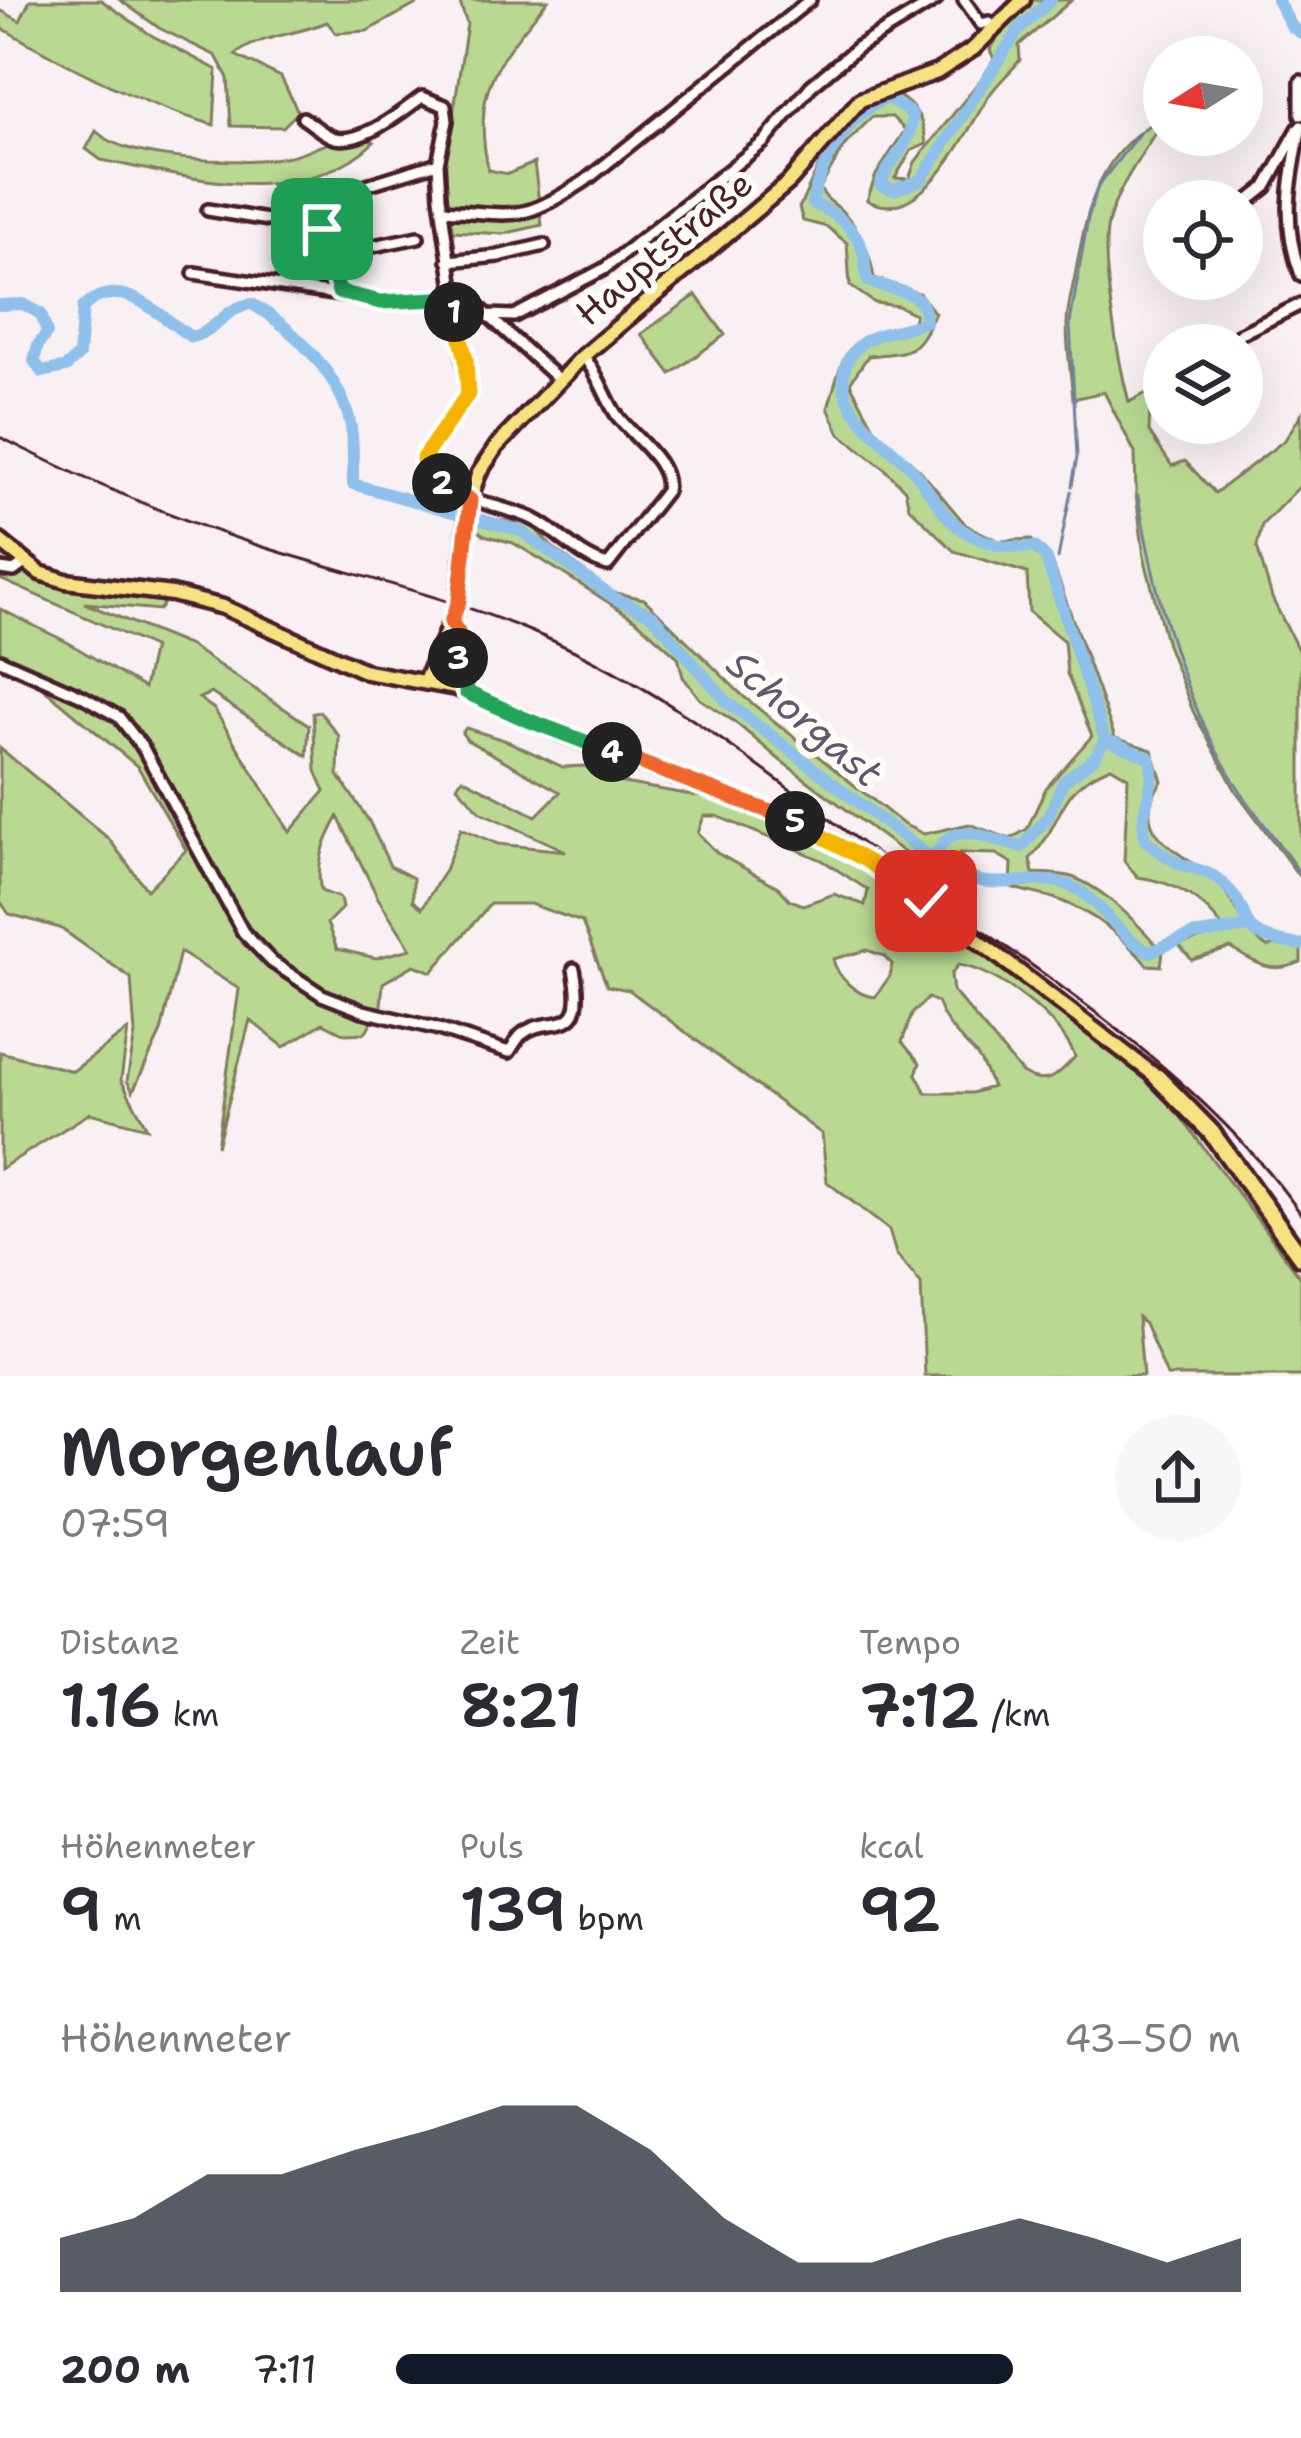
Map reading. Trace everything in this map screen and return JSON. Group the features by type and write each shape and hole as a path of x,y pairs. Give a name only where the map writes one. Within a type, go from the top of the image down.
{"highway":[{"path":"1157,1077 1211,1132 1301,1257"}],"main road":[{"name":"Hauptstraße","path":"425,681 459,601 469,504 479,473 497,446 583,356 789,182 860,100 937,72 973,49 1023,0"},
{"path":"0,541 40,573 66,581 172,594 248,616 380,677 425,681 466,692 559,733 802,824 926,901 1157,1077"}],"street":[{"path":"442,210 500,217 550,203 585,181 810,0"},
{"path":"488,315 514,316 604,269 764,142 812,86 858,46 936,0"},
{"path":"964,0 981,25 989,22"},
{"path":"1301,81 1301,115"},
{"path":"303,118 331,137 343,139 365,132 422,98 445,106 448,121 438,163 468,394 464,406 426,452 424,466 469,504 524,515 603,566 667,491 665,472 614,411 583,356"},
{"path":"1263,189 1301,125"},
{"path":"1301,125 1288,178 1291,237 1301,275"},
{"path":"321,199 438,163"},
{"path":"208,210 322,229 339,292"},
{"path":"329,255 418,237"},
{"path":"448,261 544,245"},
{"path":"194,273 381,302 453,298 488,315 559,380"},
{"path":"1260,324 1301,304"},
{"path":"512,336 514,316"},
{"path":"0,569 14,572 26,562"},
{"name":"Hauptstraße","path":"451,622 458,632 456,648 466,692"},
{"path":"0,660 119,717 143,748 243,932 272,962 322,995 509,1052 527,1031 561,1024 572,1014 578,994 574,969"}],"green space":[{"path":"30,0 101,0 151,35 217,70 214,125 104,83 0,27 0,10 20,21"},
{"path":"120,0 424,0 367,31 336,33 327,22 255,43 235,55 281,77 298,112 283,127 231,126 228,78 216,56 159,28"},
{"path":"459,0 548,0 502,59 483,116 488,170 508,174 534,163 542,225 503,234 452,231 443,180 467,24"},
{"path":"1021,0 1072,0 1019,45 1020,60 992,91 955,152 923,190 905,202 887,206 867,200 876,175 905,130 892,117 872,117 845,145 820,188 858,232 874,278 919,293 935,313 917,344 904,351 868,356 850,383 876,431 919,469 966,525 999,541 1030,539 1050,556 1115,738 1152,750 1162,781 1152,801 1155,831 1222,888 1267,947 1301,940 1301,962 1291,966 1265,966 1231,948 1192,960 1178,944 1226,932 1188,894 1138,877 1124,861 1128,777 1111,767 1079,785 1070,796 1030,859 1033,873 1067,876 1110,899 1163,952 1161,966 1147,965 1118,935 1085,912 1011,887 1012,863 996,854 960,853 942,876 930,872 700,699 683,677 678,657 636,620 513,543 484,535 466,522 469,512 478,518 530,523 551,546 611,592 644,599 744,697 903,824 924,834 969,824 1010,839 1027,829 1046,788 1092,736 1067,674 1064,641 1029,612 1027,573 954,551 909,507 905,490 883,467 840,434 828,408 851,347 872,334 912,325 915,314 875,303 850,286 847,243 827,227 803,221 799,208 843,126 885,87 909,104 922,124 926,144 911,151 895,178 909,179 915,162 986,73 994,59 990,50"},
{"path":"1142,130 1143,151 1108,224 1106,262 1129,402 1143,395 1143,444 1157,444 1172,466 1185,461 1215,493 1285,440 1301,414 1301,485 1262,525 1257,547 1272,598 1301,656 1301,879 1236,791 1193,711 1167,645 1144,557 1135,453 1104,392 1073,399 1067,318 1092,201 1111,162"},
{"path":"96,131 133,149 186,159 242,161 285,157 352,139 374,142 345,163 313,176 243,183 101,160 86,149"},
{"path":"696,295 725,335 671,374 641,334"},
{"path":"0,554 76,588 114,595 157,595 163,605 159,610 84,603 190,646 309,725 307,756 211,693 199,698 214,709 290,832 325,791 316,771 313,713 320,712 339,736 338,775 369,821 390,866 413,878 413,901 422,908 445,870 461,828 498,844 566,851 481,812 457,786 462,778 536,816 560,792 467,740 462,733 466,728 563,767 584,766 618,782 742,804 842,851 1141,1072 1168,1100 1301,1278 1301,1376 1167,1376 1145,1323 1138,1317 1143,1376 925,1376 921,1284 896,1254 889,1230 827,1182 822,1134 629,990 607,986 582,922 530,904 490,904 432,972 414,965 383,983 381,1006 365,1033 345,1034 323,1023 284,1047 250,1020 217,1146 239,989 180,952 161,1032 133,1091 127,1081 135,1034 131,978 60,928 9,914 0,901 0,748 109,839 147,890 186,850 138,767 0,652 0,609 144,688 153,647 0,579","holes":["704,816 717,816 822,860 868,890 865,905 834,894 803,905 790,900 778,887 717,853 698,833","338,817 378,898 411,949 376,958 337,949 327,923 342,908 340,898 321,891 322,852","867,950 892,964 890,976 875,997 868,996 849,984 833,959","958,965 991,976 1043,1013 1075,1057 1045,1080 1022,1073 953,991 951,975","928,998 937,1002 952,1029 979,1059 992,1087 972,1093 926,1093 916,1074 920,1063 902,1042 912,1014"]},
{"path":"128,1030 121,1080 147,1128 90,1113 0,1169 0,1052 73,1071"}],"waterway":[{"path":"1051,0 1019,29 921,180 894,190 880,185 911,126 912,114 888,98 861,115 829,156 812,203 836,216 856,236 868,281 914,296 926,321 866,340 851,355 844,389 860,418 910,467 956,524 990,543 1035,547 1046,558 1105,739 1150,758 1145,840 1176,862 1219,880 1253,930 1301,945"},
{"path":"1277,0 1292,27 1301,33"},
{"path":"1072,486 1077,457 1070,323 1088,218 1098,186 1140,132"},
{"name":"Schorgast","path":"0,305 23,304 41,314 47,333 34,361 42,372 66,367 79,355 83,307 97,297 125,295 138,300 191,337 235,309 252,304 300,341 338,390 351,427 353,484 521,531 614,598 652,615 727,702 952,874 988,882 1069,885 1150,952 1191,935 1249,927"},
{"path":"1058,558 1071,491"},
{"path":"1138,496 1163,612 1187,686 1220,758 1301,875"},
{"name":"Schorgast","path":"933,860 941,846 960,833 1022,847 1048,817 1063,782 1094,758 1105,739"}],"railway":[{"path":"0,437 193,523 503,620 632,682 722,740 1112,1026 1215,1114 1301,1214"}],"route":[{"path":"322,229 339,292 381,302 453,298 468,394 464,406 423,458 430,474 470,500 459,601 451,622 458,632 456,648 466,692 559,733 802,824 926,901"}]}
